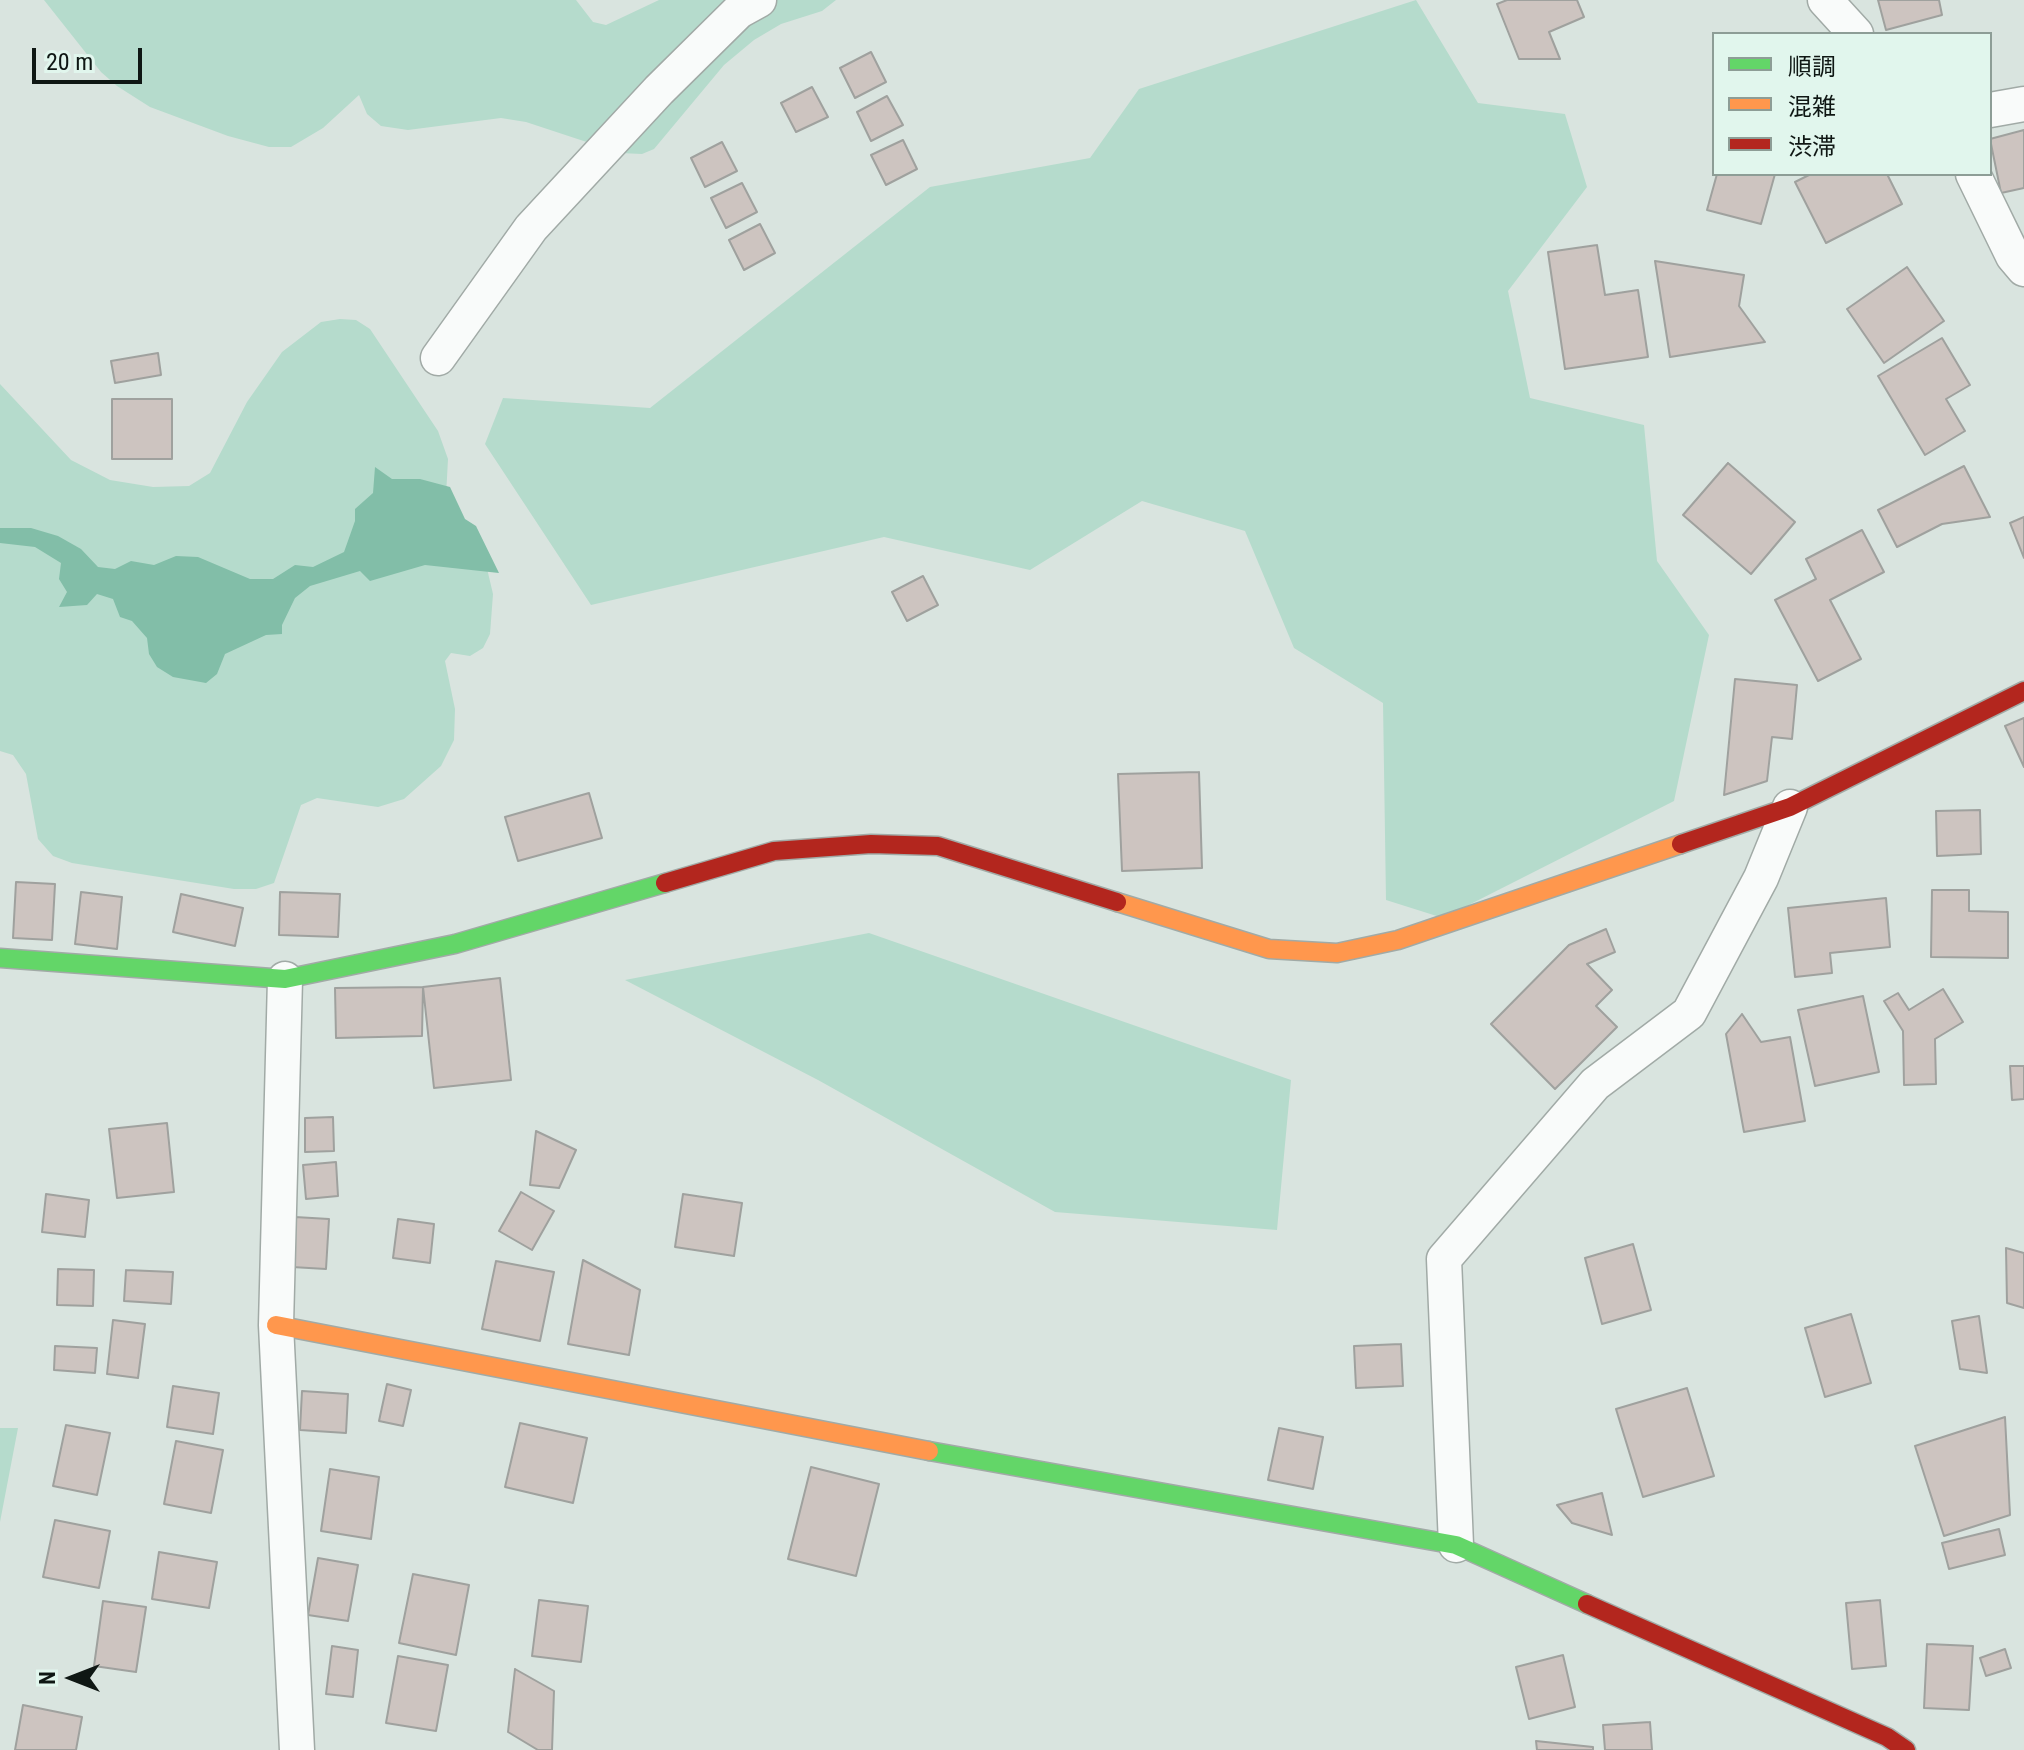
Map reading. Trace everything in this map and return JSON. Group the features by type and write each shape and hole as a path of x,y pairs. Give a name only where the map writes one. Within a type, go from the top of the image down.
{"street":[{"path":"438,358 531,228 659,90 739,11 759,0"},
{"path":"1825,0 1854,32"},
{"path":"1992,110 2024,104"},
{"path":"1974,176 2013,256 2024,269"},
{"path":"0,958 285,979 455,944 774,851 871,844 938,846 1269,949 1337,953 1413,935 1790,807 2024,691"},
{"path":"1456,1545 1444,1259 1595,1084 1689,1013 1761,878 1790,807"},
{"path":"285,979 276,1325 297,1750"},
{"path":"276,1325 891,1444 1456,1545 1887,1737 1906,1750"}],"shaded area":[{"path":"44,0 576,0 593,22 606,25 659,0 836,0 822,11 781,24 754,40 724,65 654,149 642,154 620,153 526,122 501,118 408,130 381,126 367,114 359,95 323,128 291,147 269,147 228,136 150,107 117,86 101,72"},
{"path":"1416,0 1478,103 1565,114 1587,187 1508,291 1530,398 1644,425 1657,561 1709,635 1674,801 1443,918 1386,900 1383,703 1294,648 1245,531 1142,501 1030,570 884,537 591,605 485,444 503,398 650,408 930,187 1090,158 1139,89"},
{"path":"356,320 370,329 438,431 448,459 446,496 309,575 265,589 79,583 275,602 359,552 485,560 493,594 490,634 483,648 470,656 451,653 445,661 455,709 454,740 441,766 404,799 378,807 317,798 301,805 274,883 256,889 234,889 72,863 53,856 38,839 26,774 13,755 0,751 0,384 71,460 110,480 153,487 189,486 210,473 247,402 282,352 321,322"},
{"path":"375,467 392,479 420,479 450,487 465,519 476,526 499,573 425,565 370,581 360,571 310,586 295,598 282,625 282,634 266,635 225,654 217,674 206,683 173,677 157,667 149,654 147,638 132,621 120,617 113,599 97,594 87,605 59,607 67,592 59,579 61,563 35,547 0,543 0,528 31,528 58,536 81,549 98,567 115,569 131,561 154,565 176,556 198,557 250,579 273,579 295,565 313,567 344,552 355,521 355,509 373,493"},
{"path":"869,933 1291,1080 1277,1230 1055,1212 818,1080 625,980"},
{"path":"0,1428 18,1428 0,1522"}],"building":[{"path":"1507,0 1577,0 1584,17 1549,32 1560,59 1519,59 1497,4"},
{"path":"1878,0 1939,0 1942,15 1886,30"},
{"path":"871,52 886,82 855,98 840,68"},
{"path":"812,87 828,117 796,132 781,103"},
{"path":"887,96 903,125 871,141 857,112"},
{"path":"2024,130 2024,188 2001,193 1992,138"},
{"path":"903,140 917,169 886,185 871,155"},
{"path":"722,142 737,171 705,187 691,158"},
{"path":"1716,176 1774,176 1761,224 1707,210"},
{"path":"1807,176 1888,176 1902,204 1826,243 1795,182"},
{"path":"742,183 757,212 726,228 711,198"},
{"path":"760,224 775,253 744,270 729,240"},
{"path":"1597,245 1605,295 1638,290 1648,357 1565,369 1548,252"},
{"path":"1655,261 1744,275 1739,306 1765,342 1670,357"},
{"path":"1907,267 1944,321 1884,363 1847,309"},
{"path":"1942,338 1970,385 1946,399 1965,431 1925,455 1878,376"},
{"path":"158,353 161,375 115,383 111,361"},
{"path":"112,399 172,399 172,459 112,459"},
{"path":"1728,463 1795,522 1751,574 1683,515"},
{"path":"1964,466 1990,517 1942,524 1897,547 1878,510"},
{"path":"2024,517 2024,558 2010,523"},
{"path":"1862,530 1884,572 1830,600 1861,659 1818,681 1775,600 1816,579 1806,559"},
{"path":"923,576 938,605 907,621 892,592"},
{"path":"1735,679 1797,685 1792,739 1772,737 1767,781 1724,795"},
{"path":"2024,718 2024,767 2005,726"},
{"path":"1199,772 1202,868 1122,871 1118,774"},
{"path":"589,793 602,838 518,861 505,817"},
{"path":"1980,810 1981,854 1937,856 1936,811"},
{"path":"16,882 55,884 52,940 13,938"},
{"path":"1932,890 1969,890 1969,911 2008,912 2008,958 1931,957"},
{"path":"81,892 122,897 117,949 75,944"},
{"path":"280,892 340,894 338,937 279,935"},
{"path":"181,894 243,908 235,946 173,932"},
{"path":"1886,898 1890,947 1830,953 1832,973 1795,977 1788,908"},
{"path":"1606,929 1615,952 1587,964 1612,990 1596,1006 1617,1027 1555,1089 1491,1024 1569,945"},
{"path":"500,978 511,1080 434,1088 423,987"},
{"path":"423,987 422,1036 336,1038 335,988"},
{"path":"1943,989 1963,1022 1935,1039 1936,1084 1904,1085 1903,1031 1884,1001 1898,993 1909,1010"},
{"path":"1863,996 1879,1072 1815,1086 1798,1010"},
{"path":"1742,1014 1761,1042 1790,1037 1805,1121 1744,1132 1726,1034"},
{"path":"2010,1066 2024,1066 2024,1099 2012,1100"},
{"path":"333,1117 334,1151 305,1152 305,1118"},
{"path":"167,1123 174,1192 117,1198 109,1129"},
{"path":"536,1131 576,1150 559,1188 530,1185"},
{"path":"336,1162 338,1196 306,1199 303,1165"},
{"path":"521,1192 554,1211 532,1250 499,1231"},
{"path":"46,1194 89,1200 85,1237 42,1232"},
{"path":"683,1194 742,1203 734,1256 675,1247"},
{"path":"295,1217 329,1219 326,1269 292,1267"},
{"path":"398,1219 434,1224 430,1263 393,1258"},
{"path":"1633,1244 1651,1310 1602,1324 1585,1258"},
{"path":"2006,1248 2024,1253 2024,1308 2007,1303"},
{"path":"583,1260 640,1290 629,1355 568,1344"},
{"path":"496,1261 554,1272 540,1341 482,1329"},
{"path":"58,1269 94,1270 93,1306 57,1305"},
{"path":"126,1270 173,1272 171,1304 124,1301"},
{"path":"1851,1314 1871,1383 1825,1397 1805,1328"},
{"path":"1979,1316 1987,1373 1960,1369 1952,1321"},
{"path":"113,1320 145,1324 138,1378 107,1374"},
{"path":"1401,1344 1403,1386 1356,1388 1354,1346"},
{"path":"55,1346 97,1348 95,1373 54,1370"},
{"path":"387,1384 411,1390 403,1426 379,1421"},
{"path":"173,1386 219,1393 213,1434 167,1427"},
{"path":"1687,1388 1714,1476 1643,1497 1616,1409"},
{"path":"302,1391 348,1394 346,1433 300,1430"},
{"path":"2005,1417 2010,1515 1944,1536 1915,1446"},
{"path":"520,1423 587,1438 573,1503 505,1487"},
{"path":"66,1425 110,1433 97,1495 53,1486"},
{"path":"1279,1428 1323,1437 1313,1489 1268,1480"},
{"path":"176,1441 223,1450 211,1513 164,1504"},
{"path":"811,1467 879,1484 856,1576 788,1559"},
{"path":"330,1469 379,1477 371,1539 321,1531"},
{"path":"1602,1493 1612,1535 1572,1523 1557,1505"},
{"path":"55,1520 110,1531 99,1588 43,1577"},
{"path":"1999,1529 2005,1555 1949,1569 1942,1543"},
{"path":"159,1552 217,1562 209,1608 152,1599"},
{"path":"318,1558 358,1565 348,1621 308,1615"},
{"path":"413,1574 469,1585 456,1655 399,1643"},
{"path":"539,1600 588,1606 581,1662 532,1656"},
{"path":"1880,1600 1886,1666 1852,1669 1846,1603"},
{"path":"103,1601 146,1607 136,1672 94,1666"},
{"path":"1927,1644 1973,1646 1969,1710 1924,1708"},
{"path":"332,1646 358,1650 353,1697 326,1694"},
{"path":"2005,1649 2011,1668 1986,1676 1980,1658"},
{"path":"1563,1655 1575,1707 1529,1719 1516,1667"},
{"path":"398,1656 448,1665 436,1731 386,1723"},
{"path":"515,1669 554,1691 552,1750 538,1750 508,1732"},
{"path":"23,1705 82,1717 76,1750 15,1750"},
{"path":"1650,1722 1652,1750 1605,1750 1603,1725"},
{"path":"1536,1741 1593,1747 1593,1750 1537,1750"}],"traffic: fast":[{"path":"0,958 285,979 455,944 665,883"},
{"path":"929,1451 1456,1545 1587,1604"}],"traffic: slow":[{"path":"1117,902 1269,949 1337,953 1398,940 1681,844"},
{"path":"276,1325 929,1451"}],"traffic: jam":[{"path":"1681,844 1790,807 2024,691"},
{"path":"665,883 774,851 871,844 938,846 1117,902"},
{"path":"1587,1604 1887,1737 1906,1750"}]}
